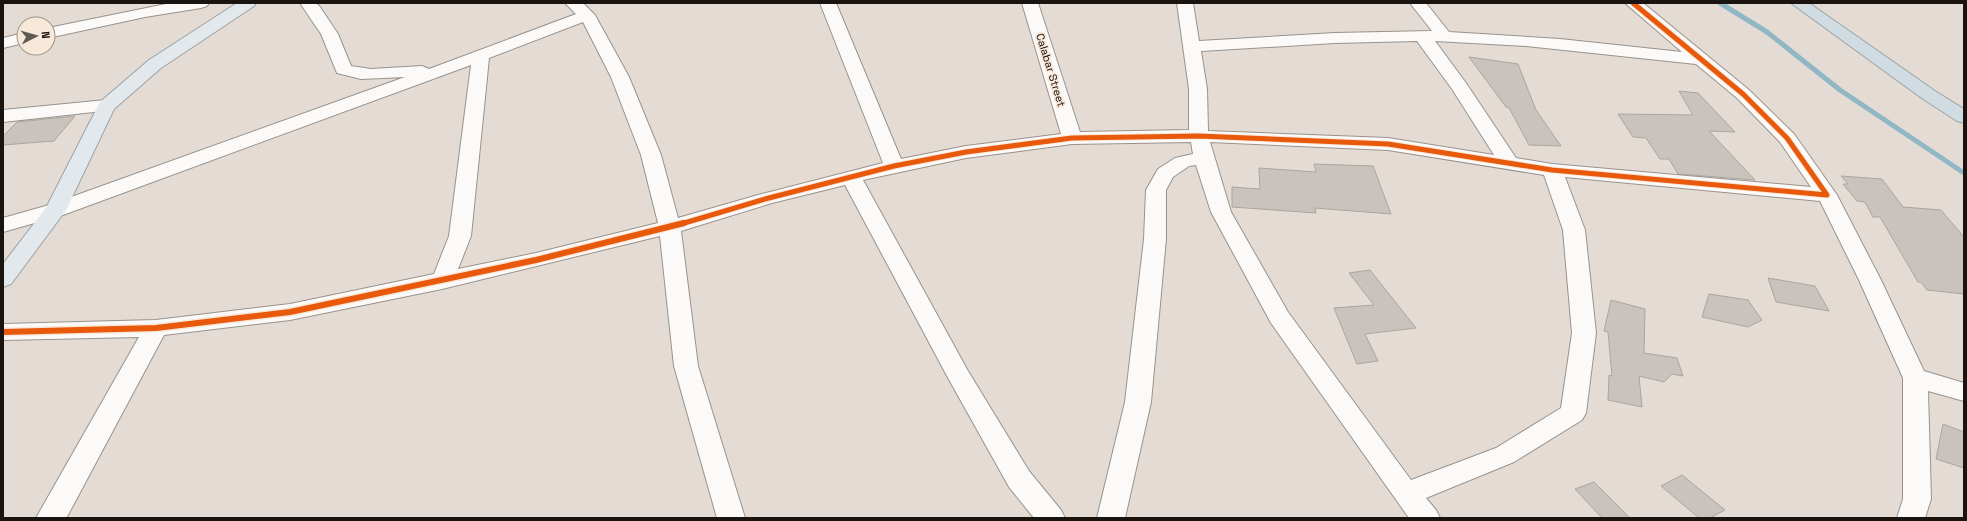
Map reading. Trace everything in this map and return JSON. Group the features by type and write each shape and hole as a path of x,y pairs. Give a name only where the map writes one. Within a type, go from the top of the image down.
{"highway":[{"path":"1799,3 1916,86 1964,117"}],"main road":[{"path":"3,279 56,210 106,106 155,64 248,3"}],"street":[{"path":"56,31 145,12 201,3"},
{"path":"308,3 322,19 339,50 343,69 361,73 440,71"},
{"path":"828,3 894,166"},
{"name":"Calabar Street","path":"1030,3 1072,138"},
{"path":"1185,3 1198,89 1202,146 1222,212 1279,317 1406,494 1426,518"},
{"path":"1418,3 1445,37"},
{"path":"1633,3 1743,94 1787,138 1827,195 1870,280 1915,378 1917,499 1911,518"},
{"path":"3,225 56,210 481,56 580,9 620,77 651,156 670,227 686,366 731,518"},
{"path":"1192,47 1314,39 1422,36 1536,42 1699,59"},
{"path":"1422,36 1460,87 1509,163"},
{"path":"3,38 16,37"},
{"path":"3,43 16,39"},
{"path":"442,281 460,236 481,56"},
{"path":"3,116 106,106"},
{"path":"3,332 156,328 290,312 442,281 670,227 765,199 894,166 966,152 1072,138 1202,146 1388,144 1552,170 1827,195"},
{"path":"1111,518 1138,402 1155,239 1156,190 1164,173 1182,162 1202,146"},
{"path":"1406,494 1505,455 1573,413 1584,333 1574,230 1552,170"},
{"path":"851,177 966,390 1019,479 1051,518"},
{"path":"50,518 58,507 156,328"},
{"path":"1915,378 1964,392"}],"building":[{"path":"1469,57 1518,64 1536,110 1561,146 1529,145 1509,108 1506,107"},
{"path":"1679,91 1698,93 1735,132 1709,131 1755,180 1678,174 1669,159 1660,159 1646,138 1633,137 1618,114 1693,115"},
{"path":"75,116 54,141 3,145 3,136 17,122"},
{"path":"1314,164 1373,166 1391,214 1315,208 1316,213 1232,207 1232,187 1260,189 1259,168 1316,172"},
{"path":"1841,176 1882,179 1903,207 1941,210 1964,237 1964,294 1927,290 1921,282 1918,282 1880,217 1873,217 1865,202 1857,201 1843,184 1848,184"},
{"path":"1370,270 1416,328 1365,334 1378,361 1357,364 1334,308 1374,305 1349,273"},
{"path":"1768,278 1815,286 1829,311 1776,302"},
{"path":"1709,294 1748,300 1762,320 1748,327 1702,317"},
{"path":"1611,300 1645,309 1644,353 1677,358 1683,376 1672,374 1664,382 1639,376 1642,407 1608,400 1609,375 1612,376 1608,332 1604,331"},
{"path":"1943,424 1964,432 1964,468 1936,459"},
{"path":"1682,475 1725,510 1710,518 1699,518 1661,486"},
{"path":"1594,482 1630,518 1602,518 1575,489"}],"waterway":[{"path":"1720,3 1767,32 1840,90 1964,173"}],"cycle path":[{"path":"3,332 156,328 290,312 536,260 670,227 765,199 894,166 966,152 1072,138 1199,136 1388,144 1552,170 1827,195 1787,138 1743,94 1633,3"}]}
